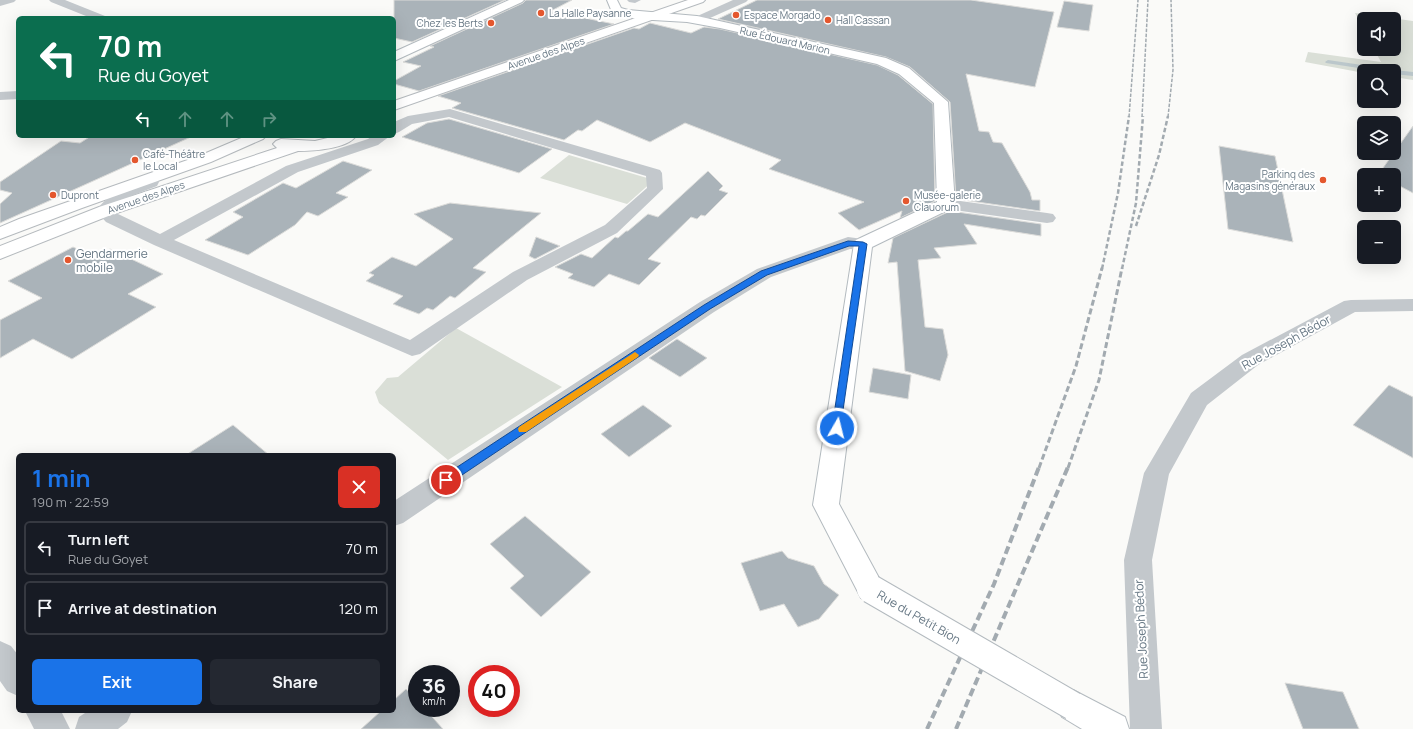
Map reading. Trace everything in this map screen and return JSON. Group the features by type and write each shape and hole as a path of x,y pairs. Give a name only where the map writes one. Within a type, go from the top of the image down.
{"street":[{"path":"0,2 10,0"},
{"path":"54,0 96,16"},
{"path":"396,56 518,0"},
{"name":"Rue Édouard Marion","path":"609,1 634,0 650,3 680,11 694,19"},
{"name":"Avenue des Alpes","path":"396,105 699,0"},
{"path":"694,19 742,0"},
{"name":"Rue Édouard Marion","path":"609,1 616,10 624,13 648,17 694,19 881,61 904,71 941,102 946,204"},
{"name":"Avenue des Alpes","path":"461,70 650,3"},
{"path":"0,96 16,94"},
{"path":"184,167 167,176 125,191 110,204 105,211 112,218 160,241 412,349 520,276 611,229 655,189 654,173 450,113 408,120 396,127"},
{"name":"Avenue des Alpes","path":"0,234 34,219 184,167 253,138"},
{"name":"Avenue des Alpes","path":"271,138 274,142 294,147"},
{"name":"Avenue des Alpes","path":"0,253 105,211 294,147 320,145 342,138"},
{"path":"160,241 292,169 373,142 379,138"},
{"path":"396,514 707,307 764,273 848,243 863,244 946,204 1047,218"},
{"name":"Rue du Petit Bion","path":"863,244 826,505 871,589 1113,729"},
{"name":"Rue Joseph Bédor","path":"1146,729 1138,560 1157,473 1199,399 1250,360 1351,306 1413,306"},
{"path":"0,656 16,677"},
{"path":"42,713 54,729"},
{"path":"91,729 113,713"}],"shaded area":[{"path":"1401,19 1413,21 1413,80 1401,78 1401,64 1357,64 1357,72 1305,62 1308,52 1381,62 1378,56 1401,56"},
{"path":"569,155 654,180 627,204 540,178"},
{"path":"456,328 562,387 448,460 379,403 375,392 387,378 398,377"}],"building":[{"path":"394,0 505,0 412,42 396,38 396,16 394,16"},
{"path":"526,0 572,0 551,11 614,24 419,91 396,85 396,80 421,66 403,62 434,47 430,46 523,3"},
{"path":"757,0 971,0 1054,12 1035,87 966,74 979,131 989,132 993,142 1002,143 1030,192 1032,200 1040,200 1040,211 956,199 950,102 910,67 886,57 718,19"},
{"path":"1064,1 1093,5 1089,31 1057,27"},
{"path":"650,23 691,33 704,27 720,29 877,65 898,75 933,104 935,201 900,218 902,211 859,230 838,213 864,202 769,169 781,160 685,123 650,142 597,120 582,131 578,130 564,140 452,108 461,103 438,96 634,28 639,29"},
{"path":"449,119 552,149 519,173 402,137 427,123"},
{"path":"1413,126 1413,193 1401,187 1401,168 1383,168 1389,160 1401,160 1401,143"},
{"path":"88,138 189,138 0,223 0,204 12,193 0,190 0,182 61,141 80,143"},
{"path":"1219,146 1275,156 1293,242 1228,229"},
{"path":"343,161 372,170 336,193 348,197 318,216 307,212 295,225 248,255 205,240 243,217 233,212 283,183 296,188"},
{"path":"708,171 723,186 719,190 728,193 705,216 701,215 697,219 691,217 648,259 661,263 639,285 609,274 594,287 568,278 573,274 555,267 581,254 592,258 615,237 618,238 648,214 658,217"},
{"path":"450,203 541,213 473,268 486,272 455,298 450,296 433,310 427,308 419,314 393,304 403,296 366,281 374,275 369,273 392,257 416,266 453,239 414,214"},
{"path":"950,211 1041,224 1041,236 964,224 977,244 934,248 941,258 918,260 925,327 943,329 948,355 940,381 905,371 897,262 888,263 893,238"},
{"path":"536,237 560,246 535,259 529,256"},
{"path":"73,247 95,257 110,249 163,274 128,294 156,307 72,359 33,339 0,358 0,320 42,298 8,281"},
{"path":"677,339 707,358 680,377 649,358"},
{"path":"873,368 911,375 908,399 869,392"},
{"path":"1389,385 1413,397 1413,458 1353,425"},
{"path":"643,405 672,426 629,457 601,434"},
{"path":"233,425 267,453 189,453"},
{"path":"525,516 591,572 541,617 510,588 524,576 490,544"},
{"path":"782,551 788,558 814,566 824,584 839,595 819,619 798,627 784,604 760,611 741,563"},
{"path":"1285,683 1343,692 1359,729 1303,729"},
{"path":"406,689 408,691 408,717 432,717 443,729 361,729 379,713 396,713 396,698"}],"waterway":[{"path":"1328,62 1357,66"},
{"path":"1401,73 1413,74"}],"railway":[{"path":"1129,117 1138,0"},
{"path":"1142,117 1148,0"},
{"path":"1168,117 1173,70 1171,0"},
{"path":"1102,269 1118,193 1129,116"},
{"path":"1122,269 1136,203 1143,116"},
{"path":"1136,226 1159,155 1168,116"},
{"path":"1039,468 1076,366 1102,268"},
{"path":"1068,468 1099,380 1122,268"},
{"path":"927,729 994,584 1039,467"},
{"path":"956,729 1068,467"}],"slow traffic":[{"path":"523,429 635,355"}],"place":[{"name":"La Halle Paysanne","path":"541,13"},
{"name":"Espace Morgado","path":"736,15"},
{"name":"Hall Cassan","path":"828,20"},
{"name":"Chez les Berts","path":"491,23"},
{"name":"Café-Théâtre le Local","path":"135,160"},
{"name":"Parking des Magasins généraux","path":"1323,180"},
{"name":"Dupront","path":"53,195"},
{"name":"Musée-galerie Clauorum","path":"906,201"},
{"name":"Gendarmerie mobile","path":"68,260"}],"route":[{"path":"446,480 707,307 764,273 848,243 863,244 837,428"}]}
